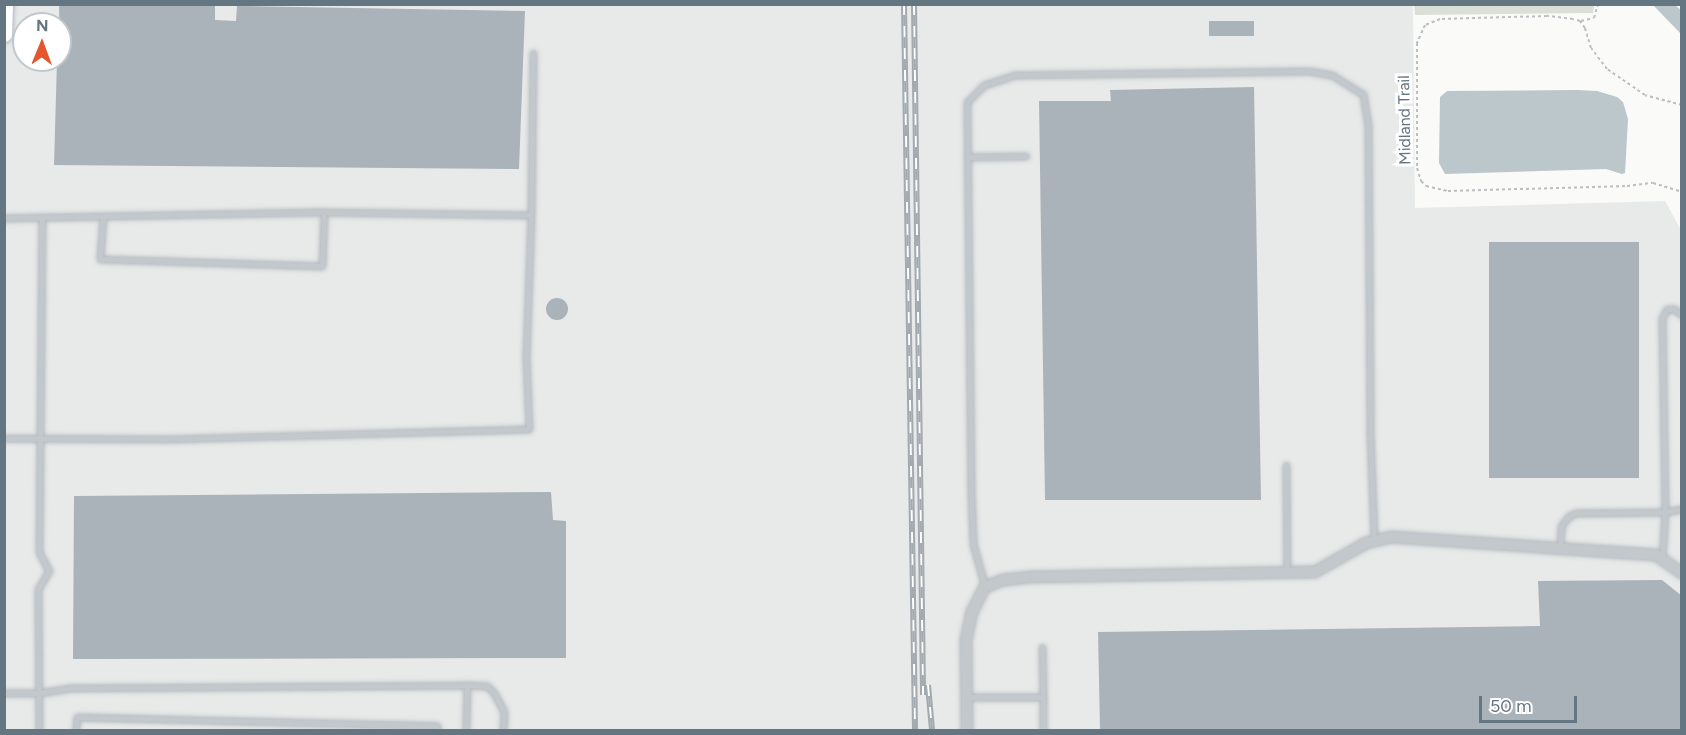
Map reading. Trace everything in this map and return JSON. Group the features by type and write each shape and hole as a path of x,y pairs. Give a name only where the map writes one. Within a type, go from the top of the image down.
{"street":[{"path":"4,34 5,4"},
{"path":"966,730 966,640 972,612 985,587 1003,580 1034,577 1315,572 1366,543 1391,537 1618,550 1656,555 1682,573"}],"lane":[{"path":"4,438 169,439 529,429 526,356 533,53"},
{"path":"985,587 973,544 972,523 967,102 984,85 1014,75 1309,71 1332,75 1363,94 1368,124 1374,541"},
{"path":"968,158 1026,156"},
{"path":"4,218 324,212 531,215"},
{"path":"103,216 100,260 322,266 324,212"},
{"path":"39,730 38,589 49,571 39,552 42,217"},
{"path":"1662,559 1665,512 1662,318 1667,309 1674,309 1682,315"},
{"path":"1286,465 1287,574"},
{"path":"1560,547 1561,526 1569,516 1576,513 1665,512 1682,508"},
{"path":"1042,646 1043,730"},
{"path":"466,730 467,685"},
{"path":"4,693 39,693 69,688 487,686 494,693 504,712 503,730"},
{"path":"966,697 1043,697"},
{"path":"76,730 77,717 437,726 437,730"}],"path":[{"path":"1598,4 1594,18 1580,21 1591,48 1607,69 1645,95 1682,105"},
{"name":"Midland Trail","path":"1580,21 1548,16 1450,18 1431,21 1425,25 1419,33 1416,55 1417,168 1421,181 1434,190 1448,191 1627,186 1653,183 1682,192"}],"shaded area":[{"path":"1414,4 1594,5 1593,13 1415,15"},
{"path":"5,5 1413,5 1415,208 1665,201 1681,230 1681,730 5,730"},
{"path":"1653,5 1675,5 1681,10 1681,34"},
{"path":"1577,90 1597,91 1617,97 1623,102 1628,119 1625,173 1606,169 1445,174 1439,163 1440,97 1447,91"}],"building":[{"path":"59,4 215,6 215,20 236,21 237,6 525,11 519,169 54,165 57,72 72,72 72,12 59,12"},
{"path":"1209,21 1254,21 1254,36 1209,36"},
{"path":"1254,87 1261,500 1045,500 1039,101 1111,101 1110,90"},
{"path":"1489,242 1639,242 1639,478 1489,478"},
{"path":"557,298 565,301 568,309 565,317 557,320 549,317 546,309 549,301"},
{"path":"551,492 553,520 566,521 566,658 73,659 74,496"},
{"path":"1662,580 1682,596 1682,730 1100,730 1098,632 1540,626 1538,581"}],"railway":[{"path":"904,4 915,730"},
{"path":"914,4 923,695"},
{"path":"928,685 932,730"}]}
